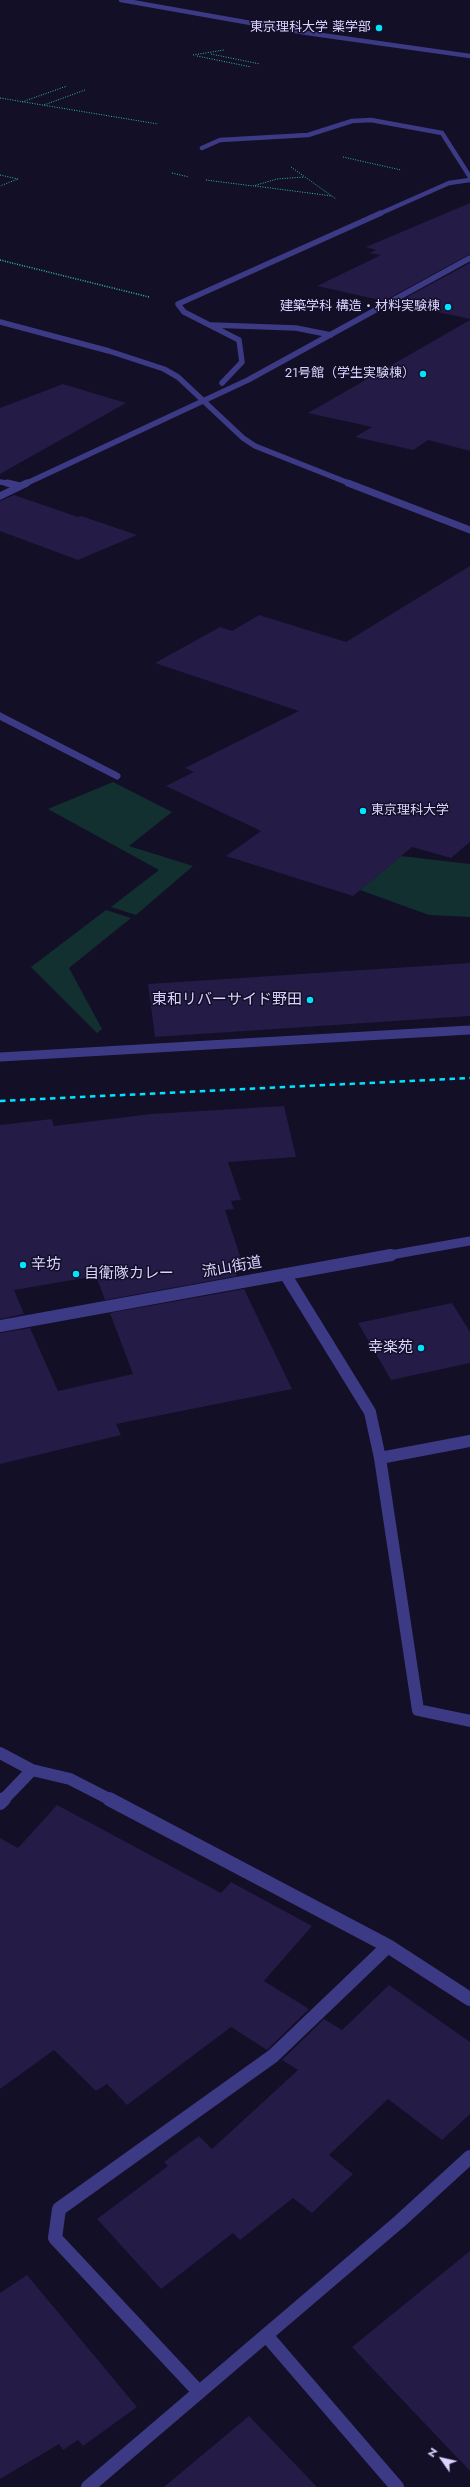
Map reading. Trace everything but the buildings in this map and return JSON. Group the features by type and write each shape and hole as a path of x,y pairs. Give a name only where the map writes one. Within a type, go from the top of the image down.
{"street":[{"path":"121,0 307,33 470,56"},
{"path":"202,148 220,140 308,135 352,121 378,120 442,133 470,179 450,183 178,304 184,312 239,340 242,362 222,383"},
{"path":"0,496 248,380 470,258"},
{"path":"0,322 124,355 164,369 178,377 243,438 271,454 470,530"},
{"path":"209,324 296,328 331,334"},
{"path":"0,482 20,486"},
{"path":"0,716 117,776"},
{"path":"0,1057 470,1030"},
{"name":"流山街道","path":"0,1326 470,1242"},
{"path":"285,1274 370,1412 380,1458 418,1710 470,1721"},
{"path":"380,1458 470,1441"},
{"path":"0,1753 32,1770 70,1779 388,1946 470,1999"},
{"path":"0,1803 32,1770"},
{"path":"200,2392 55,2238 59,2209 273,2056 388,1946"},
{"path":"88,2487 400,2221 470,2157"},
{"path":"266,2335 397,2487"}],"path":[{"path":"230,49 211,54 193,55 251,67"},
{"path":"211,54 260,64"},
{"path":"21,102 67,86"},
{"path":"44,105 85,90"},
{"path":"0,98 158,124"},
{"path":"341,157 450,183"},
{"path":"289,165 338,200 390,209"},
{"path":"172,173 194,178"},
{"path":"0,175 18,179 0,186"},
{"path":"253,186 277,179 304,177"},
{"path":"202,180 312,195 332,196"},
{"path":"0,260 178,304"}],"green space":[{"path":"113,782 172,812 129,846 193,866 136,915 111,907 159,870 48,809"},
{"path":"401,856 470,864 470,917 429,915 360,890"},
{"path":"106,910 131,918 69,968 102,1029 97,1033 31,967"}],"railway":[{"path":"0,1101 470,1078"}],"place":[{"name":"東京理科大学 薬学部","path":"379,28"},
{"name":"建築学科 構造・材料実験棟","path":"448,307"},
{"name":"21号館（学生実験棟）","path":"423,374"},
{"name":"東京理科大学","path":"363,811"},
{"name":"東和リバーサイド野田","path":"310,1000"},
{"name":"辛坊","path":"23,1265"},
{"name":"自衛隊カレー","path":"76,1274"},
{"name":"幸楽苑","path":"421,1348"}]}
